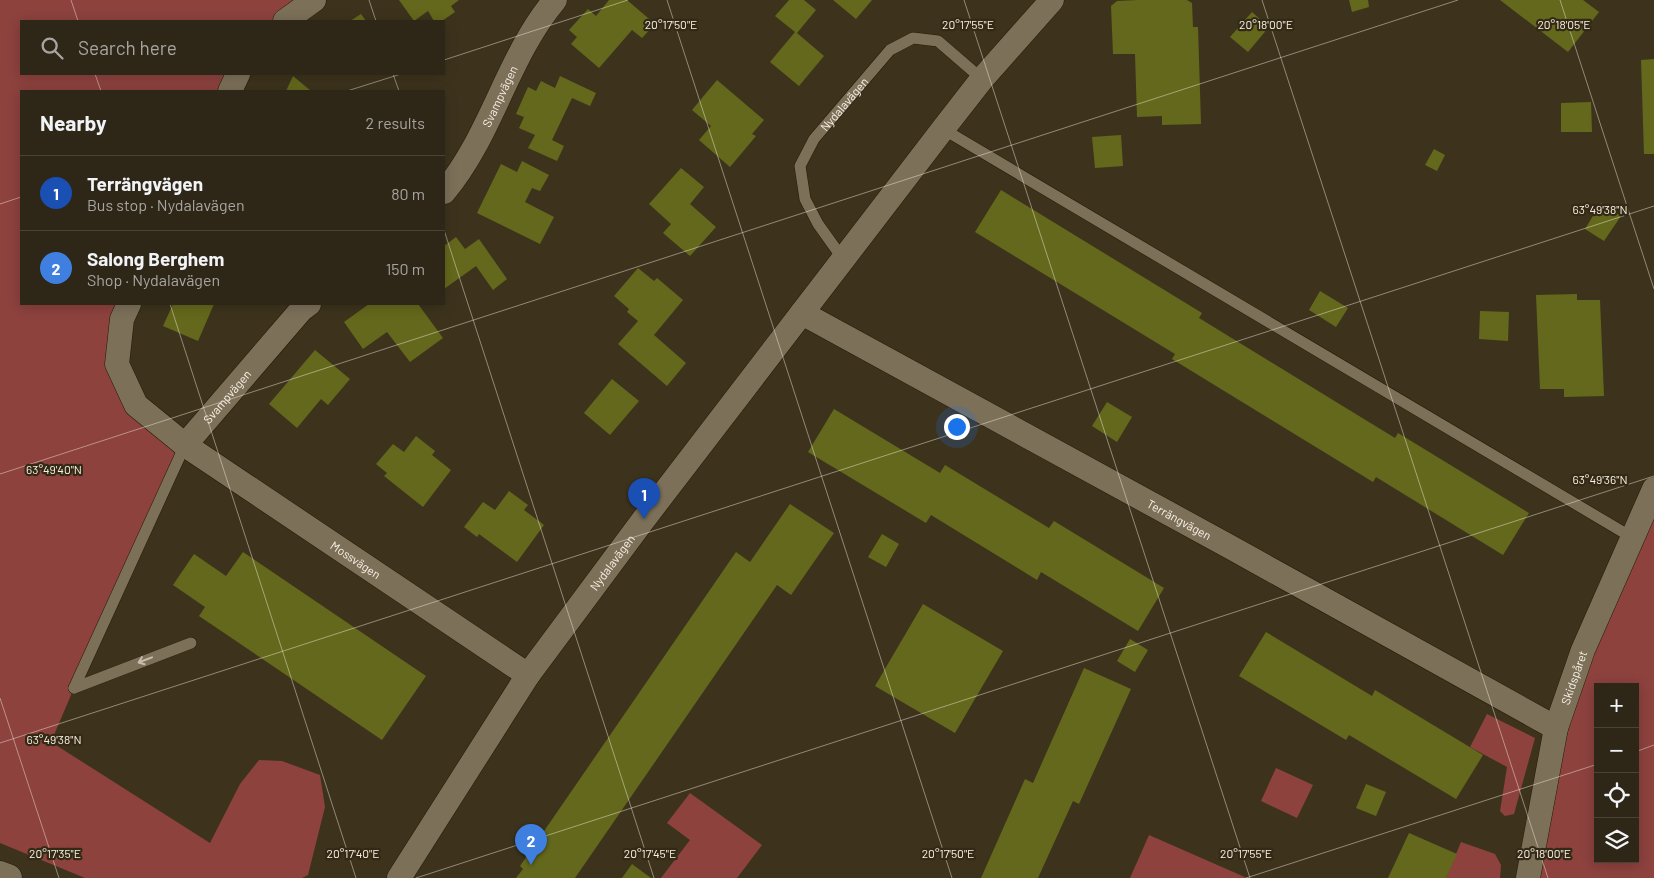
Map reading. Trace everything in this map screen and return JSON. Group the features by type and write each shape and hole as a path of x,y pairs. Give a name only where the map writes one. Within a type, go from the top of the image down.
{"street":[{"path":"286,20 314,0"},
{"name":"Svampvägen","path":"445,190 475,145 516,60 540,17 555,0"},
{"name":"Nydalavägen","path":"399,878 528,675 644,519 982,79 1052,0"},
{"path":"230,90 238,75"},
{"name":"Mossvägen","path":"129,305 122,319 117,364 136,405 185,445 528,675"},
{"name":"Svampvägen","path":"185,445 301,310 308,305"},
{"name":"Terrängvägen","path":"802,313 1556,728"},
{"name":"Skidspåret","path":"1528,878 1556,728 1583,650 1654,489"},
{"path":"0,875 8,878"}],"lane":[{"name":"Nydalavägen","path":"843,258 818,224 805,199 800,166 814,139 890,50 913,38 938,41 982,79"},
{"path":"943,129 1633,538"},
{"path":"185,445 74,688 191,643"}],"shaded area":[{"path":"0,0 314,0 286,20 20,20 20,75 238,75 230,90 20,90 20,305 129,305 117,364 185,445 51,742 210,843 240,784 259,760 282,761 320,775 325,807 308,875 302,878 85,878 0,843"},
{"path":"1654,489 1654,878 1528,878 1556,728"},
{"path":"1487,714 1535,738 1514,814 1505,816 1500,811 1507,767 1470,747"},
{"path":"1276,768 1313,785 1297,818 1261,801"},
{"path":"690,793 762,845 737,878 661,878 690,840 667,823"},
{"path":"1149,835 1247,878 1130,878"},
{"path":"1461,842 1495,854 1501,865 1500,878 1446,878"}],"building":[{"path":"399,0 459,0 451,6 455,12 443,20 433,20 428,11 413,20"},
{"path":"609,0 627,0 655,24 642,38 632,30 599,68 571,44 577,37 569,30 588,9 596,16"},
{"path":"789,0 804,0 816,10 797,33 824,56 799,86 770,62 795,32 775,16"},
{"path":"833,0 872,0 856,19"},
{"path":"1187,0 1192,3 1193,27 1198,27 1201,124 1162,125 1162,116 1137,117 1135,54 1113,54 1111,6 1117,1"},
{"path":"1349,0 1368,0 1369,7 1352,12"},
{"path":"1500,0 1583,0 1599,12 1568,52"},
{"path":"1252,12 1269,27 1248,52 1230,37"},
{"path":"361,14 365,20 352,20"},
{"path":"1654,59 1654,154 1644,154 1641,60"},
{"path":"293,76 310,90 286,90"},
{"path":"560,76 596,93 590,106 572,98 552,140 564,146 557,161 528,148 535,135 519,128 524,117 516,114 528,87 536,91 541,81 555,88"},
{"path":"717,80 764,120 752,134 756,136 730,167 699,140 711,126 692,110"},
{"path":"1591,102 1592,132 1561,132 1561,103"},
{"path":"1121,135 1123,166 1095,168 1092,137"},
{"path":"1434,149 1445,155 1437,171 1425,165"},
{"path":"522,161 549,175 540,191 532,188 525,202 554,217 540,244 477,213 501,164 517,172"},
{"path":"681,168 704,187 690,204 716,227 690,256 663,233 671,224 649,204"},
{"path":"1001,190 1202,313 1199,318 1395,438 1398,433 1529,513 1503,555 1376,477 1373,482 1172,359 1175,354 975,232"},
{"path":"1601,203 1621,216 1604,241 1585,229"},
{"path":"456,237 465,249 479,239 507,279 493,290 476,266 445,288 445,245"},
{"path":"638,268 654,281 657,278 683,300 654,335 686,363 667,386 618,344 638,321 627,312 629,309 614,296"},
{"path":"1320,291 1348,308 1336,327 1309,310"},
{"path":"1577,294 1577,300 1600,300 1604,396 1564,397 1564,389 1540,389 1536,295"},
{"path":"173,305 214,305 198,341 163,326"},
{"path":"368,305 419,305 443,338 410,362 387,332 363,349 344,322"},
{"path":"1480,311 1509,312 1508,341 1479,339"},
{"path":"315,350 350,379 328,405 321,399 297,428 269,404"},
{"path":"612,379 639,401 610,435 584,413"},
{"path":"1107,402 1132,417 1117,442 1092,426"},
{"path":"834,409 940,473 945,465 1049,528 1054,521 1164,588 1138,631 1041,572 1037,580 931,515 926,523 808,452"},
{"path":"416,436 435,451 432,455 451,470 423,507 384,476 387,473 376,464 393,444 404,452"},
{"path":"509,491 528,505 524,510 544,525 517,562 479,534 477,537 464,527 483,502 495,510"},
{"path":"790,504 834,533 791,595 777,585 575,878 516,878 523,869 520,866 736,552 750,562"},
{"path":"882,534 899,544 886,567 868,557"},
{"path":"243,552 426,676 382,740 199,616 205,607 173,585 194,554 226,576"},
{"path":"923,604 1003,651 955,733 875,686"},
{"path":"1266,632 1372,696 1375,690 1483,755 1456,799 1349,735 1346,740 1239,676"},
{"path":"1130,639 1148,650 1135,672 1117,661"},
{"path":"1084,668 1131,689 1079,804 1073,801 1038,878 981,878 1025,779 1033,783"},
{"path":"1366,784 1386,792 1376,816 1356,808"},
{"path":"1409,833 1457,854 1446,878 1388,878"},
{"path":"632,864 651,878 622,878"}],"place":[{"name":"Terrängvägen","path":"644,519"},
{"name":"Salong Berghem","path":"531,865"}]}
